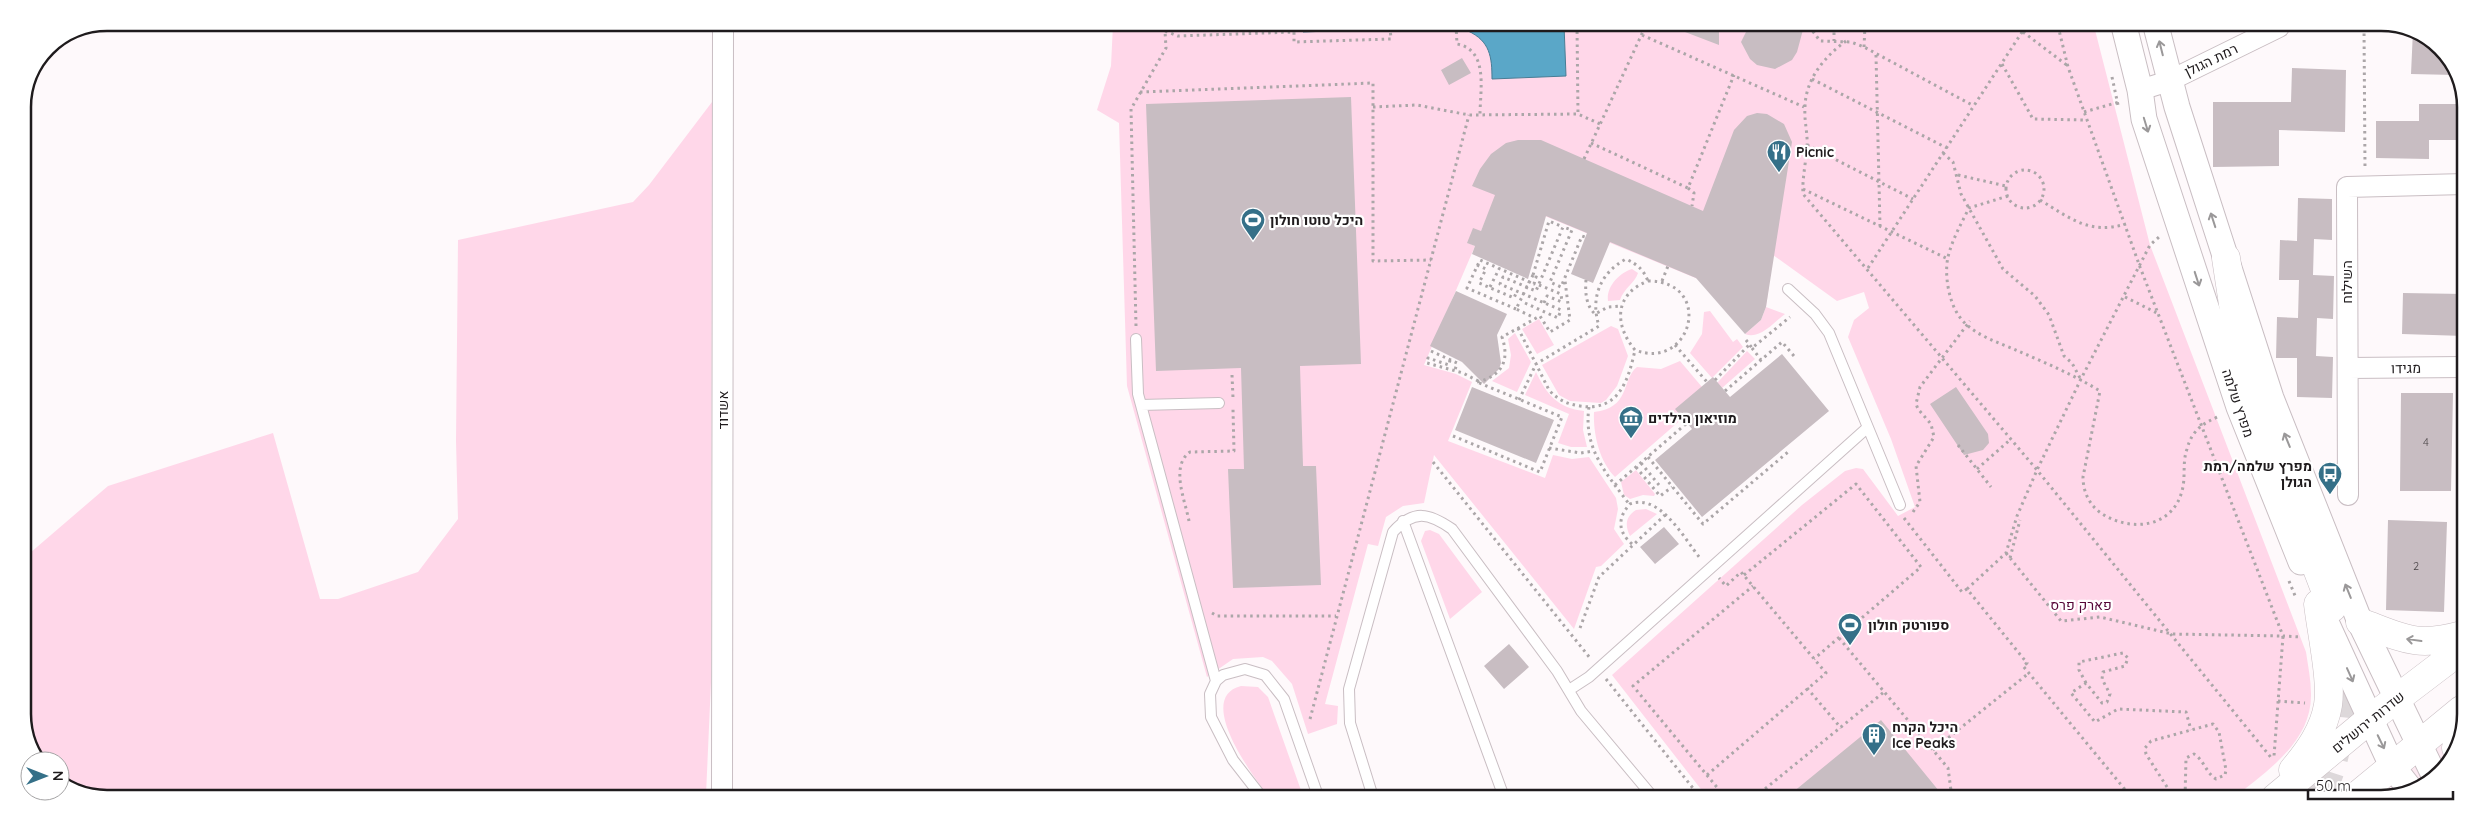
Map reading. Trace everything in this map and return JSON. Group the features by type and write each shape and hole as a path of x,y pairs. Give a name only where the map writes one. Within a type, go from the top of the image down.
{"main road":[{"path":"2226,258 2244,377 2325,606 2328,705 2321,729 2307,753 2277,790"},
{"path":"2360,622 2414,642 2440,641 2457,636"},
{"name":"שדרות ירושלים","path":"2285,790 2370,719 2457,653"},
{"path":"2364,790 2457,713"}],"street":[{"name":"אשדוד","path":"722,790 723,31"},
{"name":"מפרץ שלמה","path":"2125,31 2140,90 2144,119 2239,407 2325,606 2370,719 2392,766 2407,785"},
{"path":"2157,31 2169,81 2271,398 2360,622 2432,770"},
{"name":"רמת הגולן","path":"2140,90 2169,81 2271,31"},
{"name":"השילוח","path":"2348,495 2347,187 2457,184"},
{"name":"מגידו","path":"2348,368 2457,367"}],"lane":[{"path":"1788,289 1815,314 1829,333 1900,505"},
{"path":"1136,339 1138,394 1216,681"},
{"path":"1142,405 1219,403"},
{"path":"1569,690 1598,669 1867,428"},
{"path":"1371,790 1350,723 1349,688 1393,532 1403,520 1417,515 1430,516 1452,529 1569,690 1581,711 1648,790"},
{"path":"1403,520 1501,790"},
{"path":"1256,790 1233,760 1211,717 1210,694 1216,681 1223,674 1245,669 1266,675 1284,699 1316,790"}],"path":[{"path":"1136,339 1131,109 1166,48 1165,31 1178,36 1294,32 1294,42 1391,39 1390,31"},
{"path":"1456,31 1457,44 1467,46 1475,53 1480,63 1480,115"},
{"path":"1577,31 1578,114"},
{"path":"1584,159 1644,31"},
{"path":"1812,31 1820,41 1846,42 1864,47 1974,106"},
{"path":"1833,31 1834,41"},
{"path":"1864,47 1865,31"},
{"path":"1846,42 1833,50 1812,79 1804,106 1807,145 1804,194 2037,470 2274,761 2283,636 2140,267 2068,67 2059,31"},
{"path":"2364,31 2366,186"},
{"path":"1868,268 2023,32 2068,67"},
{"path":"1642,35 1804,106"},
{"path":"1876,54 1880,226"},
{"path":"2002,64 2033,119 2087,120"},
{"path":"1688,188 1734,75"},
{"path":"1812,79 1946,148"},
{"path":"1140,92 1373,83 1373,261 1431,260"},
{"path":"2084,112 2113,104"},
{"path":"1373,107 1417,105 1469,115 1578,114 1600,124"},
{"path":"1310,719 1469,115"},
{"path":"1591,143 1688,188 1694,193 1692,206"},
{"path":"1807,145 1913,199"},
{"path":"1943,153 1953,162 1961,194 2003,269 2035,296 2049,315 2064,356 2072,363 2080,379"},
{"path":"2030,170 2036,174 2044,186 2040,200 2029,207 2023,207 2016,205 2008,196 2006,186 2009,179 2015,173 2030,170"},
{"path":"1958,176 2006,186"},
{"path":"1803,189 1948,259"},
{"path":"2008,196 1969,208 1953,242 1948,259 1948,282 1952,300 1959,316 1986,338 2080,379 2100,391 2083,477 2083,490 2096,510 2112,521 2126,526 2144,526 2174,507 2181,494 2186,477 2186,449 2201,424"},
{"path":"2040,200 2083,225 2106,228 2126,224"},
{"path":"1516,310 1532,275 1549,221 1572,230 1550,282 1561,287 1582,236 1585,237"},
{"path":"1524,303 1558,318 1561,310 1500,284 1503,277 1536,291 1563,226"},
{"path":"1968,322 1944,359 1920,387 1918,409 1931,424 1934,436 1916,466 1919,489 1918,507 1904,518 1962,592 2006,554 2017,516 2080,379 2125,297 2150,245 2158,237"},
{"path":"1536,318 1468,288 1480,260 1534,284 1536,277 1541,279"},
{"path":"1519,400 1536,364 1599,326 1595,314 1594,300 1599,286 1618,264 1626,260 1635,263 1643,270 1648,281"},
{"path":"1478,265 1486,268 1479,283 1514,298 1517,291"},
{"path":"1662,281 1668,266"},
{"path":"1490,288 1499,268"},
{"path":"1450,360 1449,365 1428,358 1427,363 1455,370 1480,382 1493,377 1503,368 1506,358 1502,337 1540,316 1550,332 1570,320 1564,278"},
{"path":"1520,284 1523,279"},
{"path":"1586,280 1585,290 1590,310 1595,314"},
{"path":"1518,328 1555,396 1571,405 1605,406 1619,392 1630,369 1635,350 1624,332 1620,321 1621,306 1629,292 1648,281 1662,281 1679,290 1686,300 1690,312 1689,324 1684,336 1675,345 1655,354 1635,350"},
{"path":"1539,285 1561,294 1562,302 1547,296 1544,303"},
{"path":"2125,297 2158,314"},
{"path":"1595,314 1608,307 1621,306"},
{"path":"1715,380 1751,347 1790,317"},
{"path":"1746,340 1761,360"},
{"path":"1725,391 1782,342 1794,356"},
{"path":"1675,345 1707,382"},
{"path":"1431,351 1456,363 1455,370"},
{"path":"1191,529 1180,472 1181,461 1190,452 1234,451 1232,375"},
{"path":"1453,436 1540,472 1562,417 1477,382 1480,382"},
{"path":"1589,407 1588,427 1593,451 1604,472 1630,504"},
{"path":"1615,485 1687,423"},
{"path":"1978,469 2011,439"},
{"path":"1958,445 1991,486"},
{"path":"1549,448 1581,453 1593,451"},
{"path":"1648,457 1703,524 1788,452"},
{"path":"1433,462 1694,790"},
{"path":"1641,463 1659,485"},
{"path":"1636,467 1660,496 1672,486"},
{"path":"1744,576 1856,484 1921,568 1814,659"},
{"path":"1632,544 1623,534 1620,527 1623,513 1630,504 1638,502 1652,504 1665,514 1702,560"},
{"path":"1580,628 1599,577 1665,514"},
{"path":"2010,558 2020,520"},
{"path":"2006,554 2061,621 2100,617 2172,634 2304,637"},
{"path":"1707,775 1826,673 1741,572 1726,586 1718,578"},
{"path":"1719,790 1633,686 1753,586"},
{"path":"1966,589 2027,663 2023,666 2125,790"},
{"path":"1206,605 1211,613 1216,616 1336,616"},
{"path":"1839,638 1948,768 1951,790"},
{"path":"2119,653 2128,658 2125,666 2103,672 2102,679 2110,694 2107,702 2102,703 2086,683 2078,666 2082,660 2119,653"},
{"path":"1933,750 2029,673"},
{"path":"2086,683 2071,693 2095,722 2118,709 2186,712 2191,730"},
{"path":"1807,688 1841,728"},
{"path":"1764,790 1884,692"},
{"path":"2278,701 2311,703"},
{"path":"2169,790 2146,754 2145,748 2151,741 2203,728 2208,724 2217,726 2226,770 2225,775 2216,779 2211,776 2199,757 2190,754 2186,758 2185,790"}],"shaded area":[{"path":"2455,727 2449,747 2435,768 2419,780 2405,786 2381,790"}],"green space":[{"name":"פארק פרס","path":"1113,31 2095,31 2150,245 2306,652 2311,694 2309,711 2304,727 2285,754 2243,790 1702,790 1612,675 1802,505 1845,471 1856,468 1863,469 1898,516 1915,507 1891,439 1848,337 1854,320 1869,308 1864,292 1837,301 1773,255 1766,307 1496,196 1481,231 1468,243 1475,246 1424,365 1456,374 1472,382 1448,441 1545,478 1553,455 1572,459 1589,457 1616,498 1618,509 1614,529 1624,544 1601,566 1596,567 1574,629 1434,455 1424,503 1403,506 1386,517 1378,546 1368,544 1325,704 1338,706 1337,724 1308,734 1292,684 1272,661 1263,657 1233,659 1207,677 1127,386 1119,123 1097,110 1111,66"},
{"path":"712,102 711,682 706,790 107,790 87,787 70,780 70,751 41,751 35,738 31,719 31,552 108,486 273,433 320,599 338,599 418,572 458,519 456,441 458,240 633,202 649,185"},
{"path":"1632,269 1638,273 1620,300 1608,301 1609,291 1614,281"},
{"path":"1766,307 1785,314 1756,335 1745,334 1761,320"},
{"path":"1710,311 1733,342 1737,339 1743,347 1712,378 1690,353 1702,334 1704,312"},
{"path":"1539,319 1554,345 1537,354 1522,329"},
{"path":"1611,326 1618,329 1628,356 1617,386 1606,400 1601,403 1570,401 1559,395 1542,365"},
{"path":"1515,333 1531,362 1517,392 1492,381 1509,368 1511,355 1508,339"},
{"path":"1747,351 1755,359 1722,388 1717,383"},
{"path":"1680,361 1702,387 1683,418 1615,477 1605,463 1598,446 1594,412 1614,405 1620,399 1632,373 1637,367 1661,369"},
{"path":"1536,372 1544,387 1554,399 1567,407 1584,411 1583,430 1587,447 1571,447 1558,443 1569,414 1525,395"},
{"path":"1636,470 1655,494 1654,496 1643,495 1630,499 1624,495 1621,482"},
{"path":"1646,509 1657,514 1630,536 1627,529 1628,519 1636,510"},
{"path":"1430,530 1439,534 1482,592 1450,619 1421,541 1425,531"},
{"path":"1241,686 1258,687 1268,697 1301,790 1264,790 1241,756 1225,721 1223,706 1228,693"}],"water":[{"path":"1468,31 1564,31 1566,76 1492,79 1488,50 1475,35"}],"building":[{"path":"1682,31 1719,31 1719,45"},
{"path":"1746,31 1803,31 1797,52 1792,60 1775,69 1757,65 1750,59 1741,42"},
{"path":"2413,38 2431,50 2444,65 2449,75 2411,74"},
{"path":"1462,58 1471,73 1449,85 1441,70"},
{"path":"2292,68 2346,70 2345,132 2279,130 2279,166 2213,167 2213,102 2291,102"},
{"path":"1351,97 1361,364 1300,366 1303,466 1316,466 1321,585 1233,588 1228,469 1244,469 1241,368 1156,371 1146,104"},
{"path":"2419,104 2457,104 2457,140 2429,140 2429,159 2376,158 2376,121 2419,121"},
{"path":"1757,113 1767,114 1784,124 1792,142 1766,307 1761,320 1745,334 1696,278 1610,242 1593,283 1571,274 1587,233 1546,216 1528,279 1472,254 1475,246 1467,243 1473,228 1481,231 1495,195 1472,186 1480,169 1491,154 1506,143 1518,140 1541,140 1703,211 1734,130 1747,116"},
{"path":"2298,198 2332,199 2332,240 2314,239 2313,275 2334,276 2333,319 2317,318 2316,356 2333,357 2332,398 2297,397 2297,358 2276,358 2277,317 2298,318 2299,280 2279,280 2280,240 2297,241"},
{"path":"1456,291 1507,314 1497,335 1501,363 1499,369 1484,384 1462,362 1430,346"},
{"path":"2403,293 2457,294 2457,336 2402,334"},
{"path":"1782,354 1829,411 1702,517 1655,460 1692,429 1675,409 1713,377 1730,397"},
{"path":"1472,387 1554,420 1536,463 1455,430"},
{"path":"1956,387 1988,434 1989,443 1983,450 1964,455 1930,404"},
{"path":"2401,393 2453,393 2451,491 2400,491"},
{"path":"2388,520 2447,522 2444,612 2386,610"},
{"path":"1664,527 1679,544 1655,564 1640,547"},
{"path":"1509,644 1529,667 1504,689 1484,666"},
{"name":"היכל הקרח Ice Peaks","path":"1881,720 1938,790 1796,790"}],"tunnel":[{"path":"2323,790 2333,763 2340,727 2343,690 2340,653"}],"place":[{"name":"Picnic","path":"1779,173"},
{"name":"היכל טוטו חולון","path":"1253,241"},
{"name":"מוזיאון הילדים","path":"1631,439"},
{"name":"מפרץ שלמה/רמת הגולן","path":"2330,495"},
{"name":"ספורטק חולון","path":"1850,646"},
{"name":"היכל הקרח Ice Peaks","path":"1874,756"}]}
